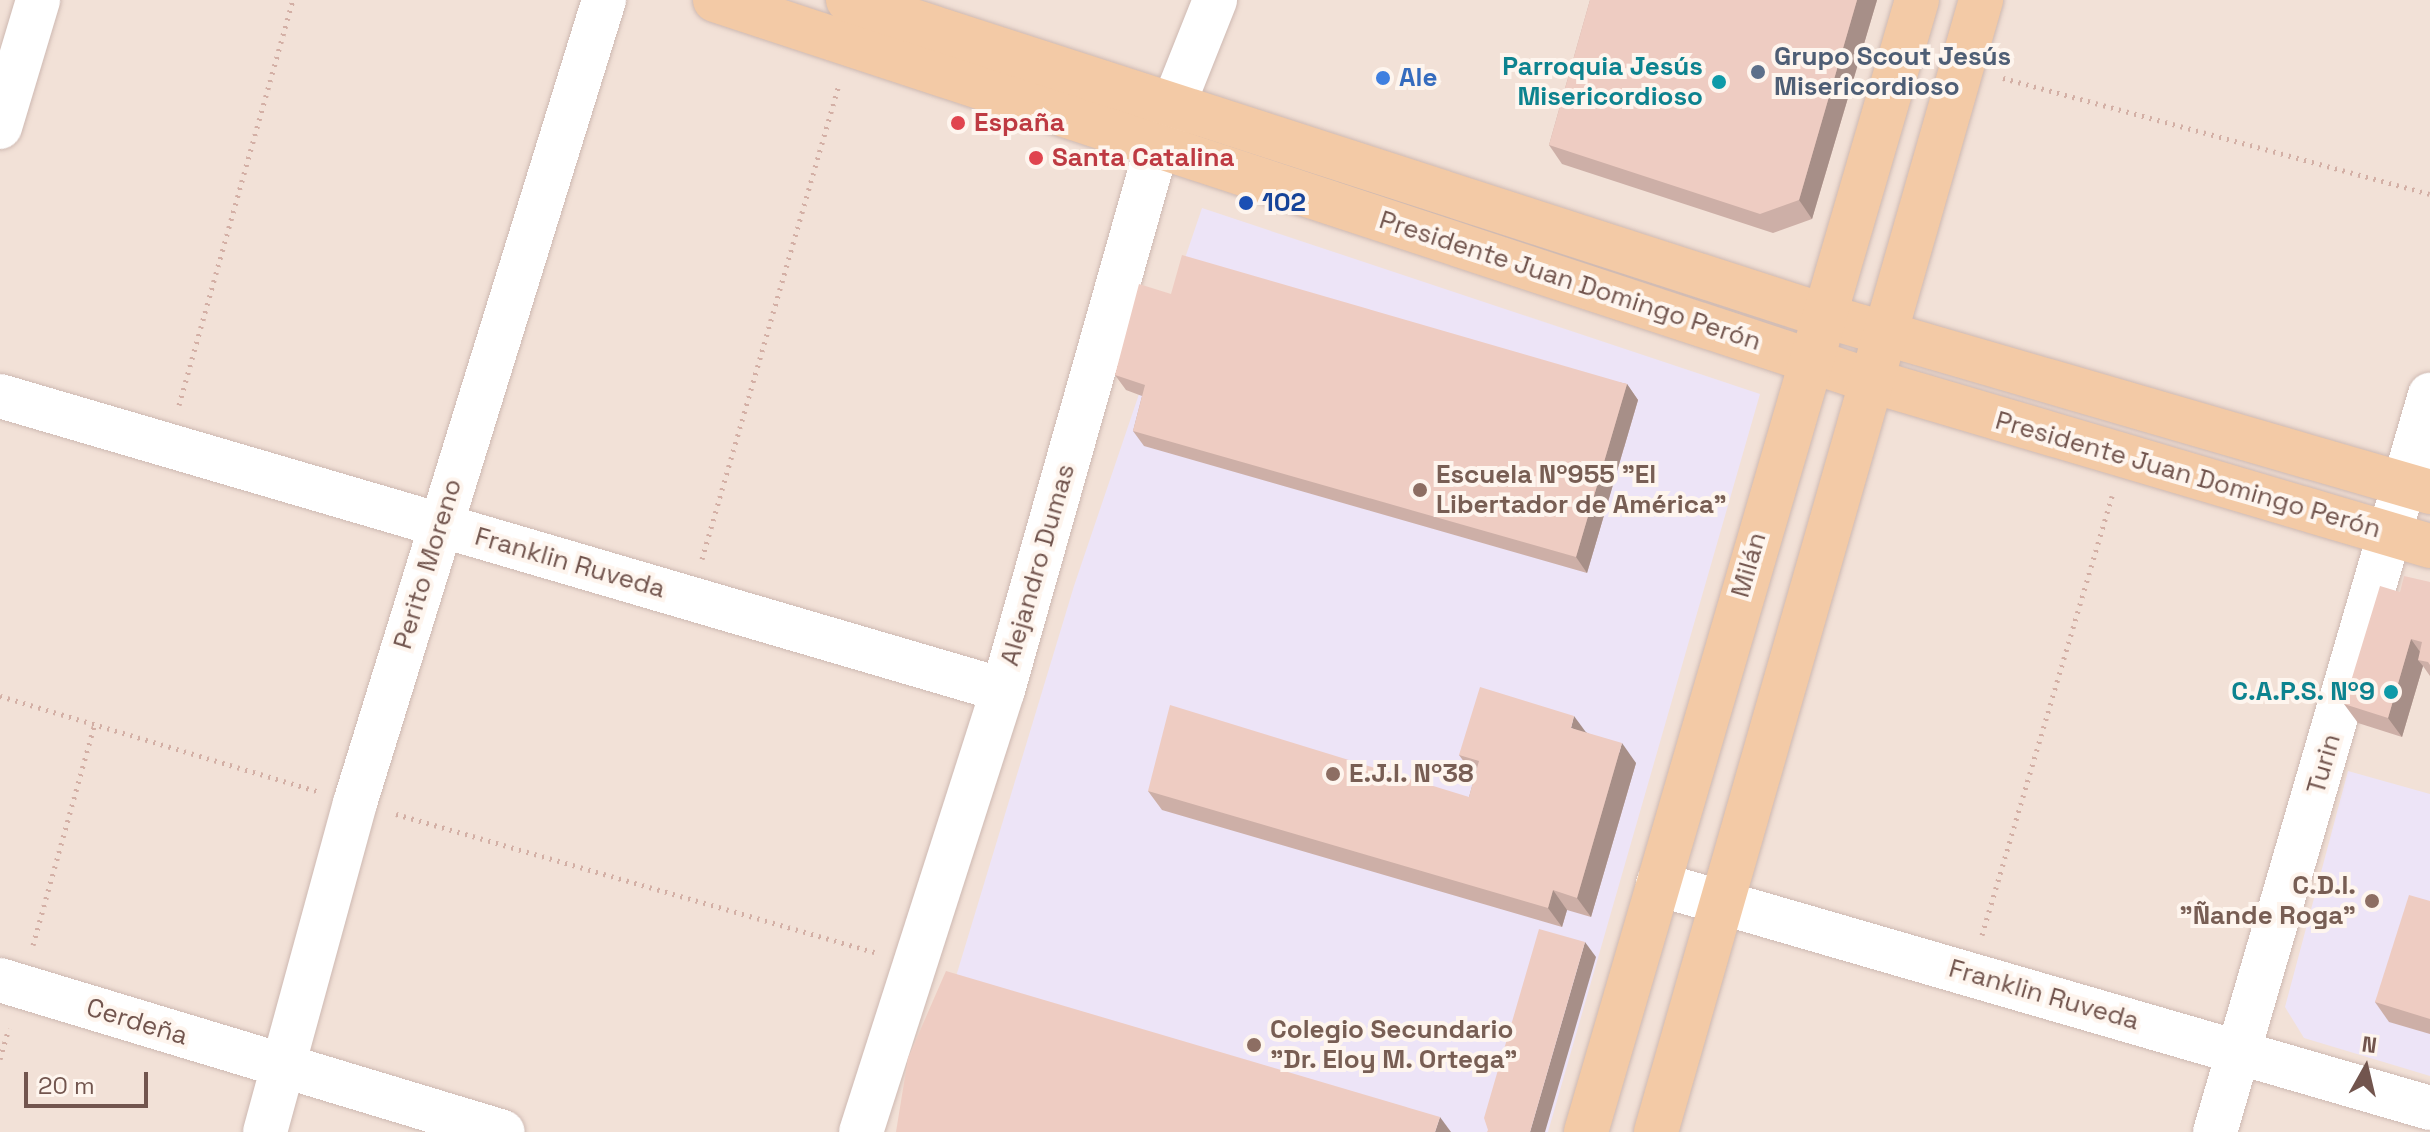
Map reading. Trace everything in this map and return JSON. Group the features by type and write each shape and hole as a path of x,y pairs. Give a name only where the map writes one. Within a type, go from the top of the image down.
{"main road":[{"name":"Presidente Juan Domingo Perón","path":"715,0 851,44 1165,127 2417,488"},
{"name":"Presidente Juan Domingo Perón","path":"848,0 1165,127 1808,359 2124,457 2411,540"},
{"name":"Milán","path":"1586,1132 1808,359 1825,316 1917,0"},
{"path":"1656,1132 1981,0"}],"street":[{"path":"0,127 38,0"},
{"name":"Perito Moreno","path":"265,1132 355,803 604,0"},
{"name":"Alejandro Dumas","path":"861,1132 1003,690 1165,127 1215,0"},
{"name":"Turin","path":"2215,1132 2239,1051 2411,540 2430,395"},
{"name":"Franklin Ruveda","path":"0,396 1003,690"},
{"name":"Franklin Ruveda","path":"1658,884 2430,1108"},
{"name":"Cerdeña","path":"11,983 503,1132"}],"path":[{"path":"168,445 293,0"},
{"path":"691,598 851,44"},
{"path":"1962,67 2430,194"},
{"path":"1971,974 2124,457"},
{"path":"0,696 355,803 915,964"},
{"path":"0,1059 11,983 95,723"}],"shaded area":[{"path":"0,0 2430,0 2430,1132 0,1132"},
{"path":"1202,208 1760,394 1548,1132 909,1132 1074,586"},
{"name":"C.D.I. \"Ñande Roga\"","path":"2348,771 2430,794 2430,1076 2304,1038 2285,1007"}],"building":[{"name":"Parroquia Jesús Misericordioso","path":"1590,0 1857,0 1799,200 1760,214 1549,145"},
{"path":"1182,255 1627,384 1576,557 1133,431 1145,385 1115,375 1139,284 1171,294"},
{"path":"2404,576 2430,582 2430,665 2418,660 2422,642 2411,639 2388,718 2344,704 2380,586 2400,592"},
{"path":"1480,687 1574,716 1571,728 1622,743 1577,898 1553,890 1548,908 1148,791 1170,705 1469,797 1479,761 1459,755"},
{"path":"2409,895 2430,901 2430,1019 2375,1002"},
{"name":"Colegio Secundario \"Dr. Eloy M. Ortega\"","path":"1539,929 1585,942 1530,1132 1487,1132 1484,1118"},
{"name":"Colegio Secundario \"Dr. Eloy M. Ortega\"","path":"946,971 1440,1117 1435,1132 896,1132 908,1058"}],"place":[{"name":"Grupo Scout Jesús Misericordioso","path":"1758,72"},
{"name":"Ale","path":"1383,78"},
{"name":"Parroquia Jesús Misericordioso","path":"1719,82"},
{"name":"España","path":"958,123"},
{"name":"Santa Catalina","path":"1036,158"},
{"name":"102","path":"1246,203"},
{"name":"Escuela Nº955 \"El Libertador de América\"","path":"1420,490"},
{"name":"C.A.P.S. Nº9","path":"2391,692"},
{"name":"E.J.I. Nº38","path":"1333,774"},
{"name":"C.D.I. \"Ñande Roga\"","path":"2372,901"},
{"name":"Colegio Secundario \"Dr. Eloy M. Ortega\"","path":"1254,1045"}]}
